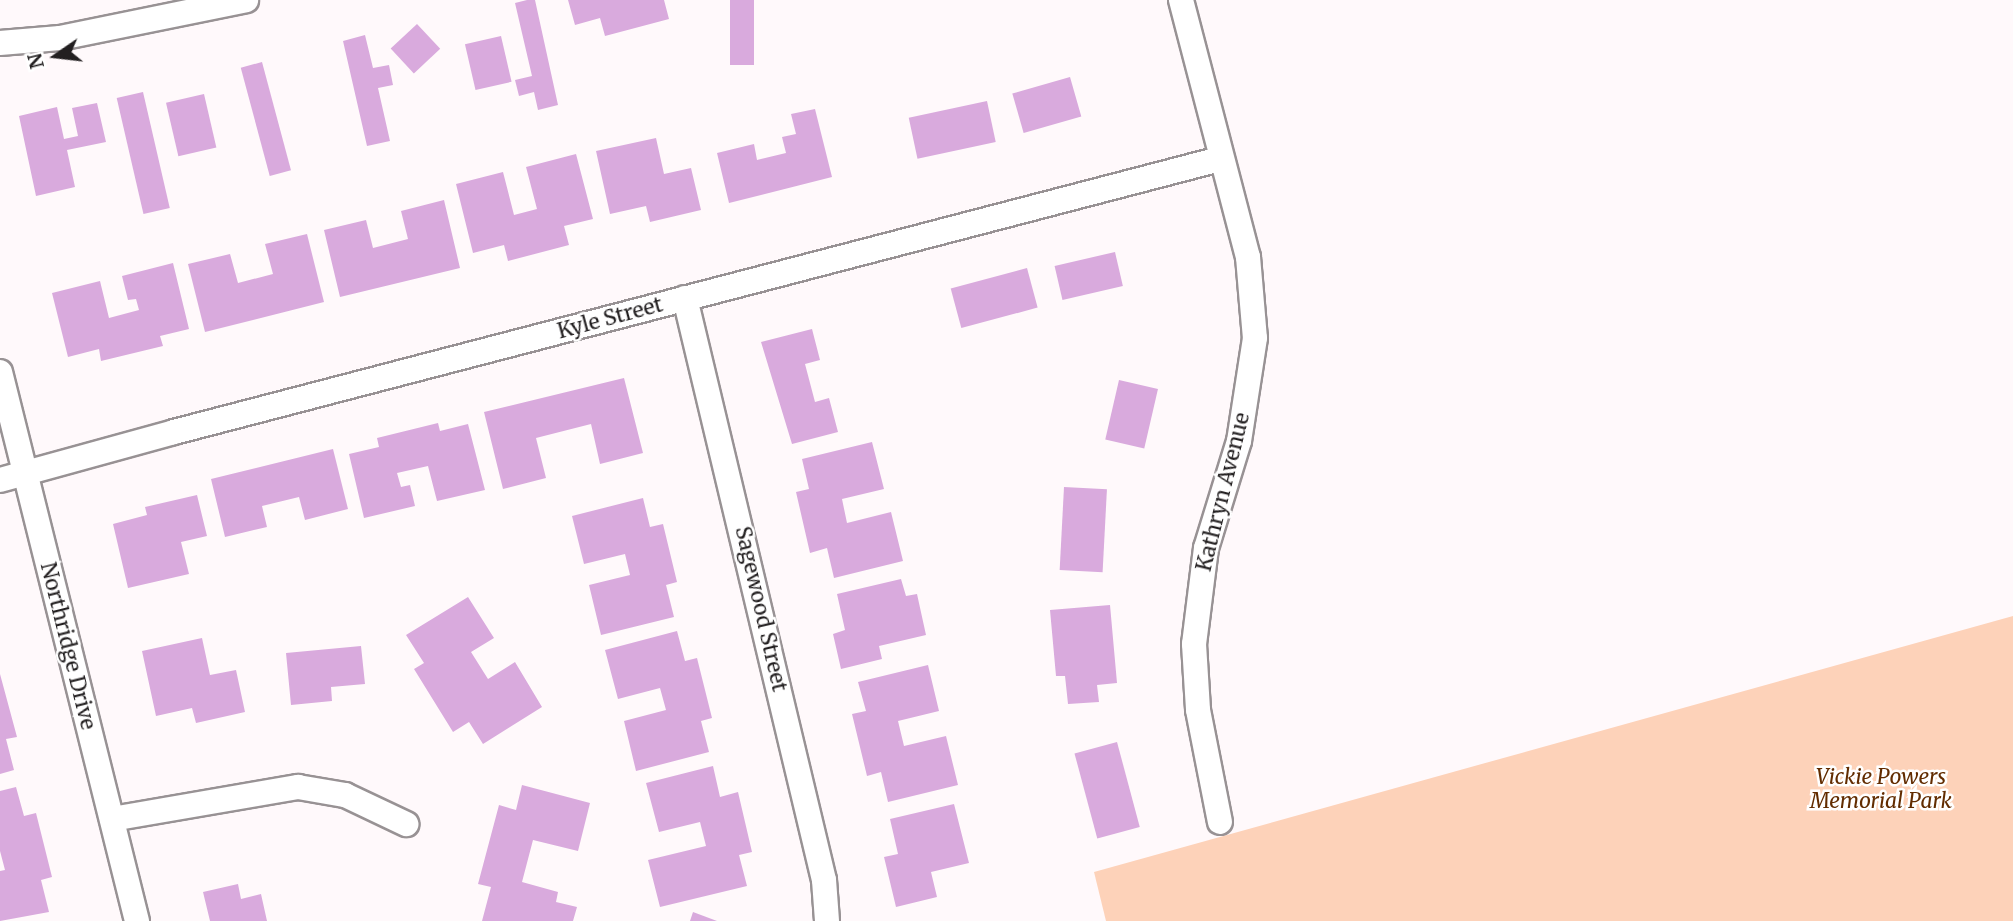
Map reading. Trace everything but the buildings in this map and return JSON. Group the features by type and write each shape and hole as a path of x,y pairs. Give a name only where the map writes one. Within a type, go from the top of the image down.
{"street":[{"path":"0,43 60,38 246,0"},
{"name":"Kathryn Avenue","path":"1181,0 1220,159 1248,257 1255,338 1239,441 1206,548 1194,644 1198,710 1220,822"},
{"name":"Kyle Street","path":"0,480 1220,159"},
{"name":"Sagewood Street","path":"685,298 824,880 827,921"},
{"name":"Northridge Drive","path":"0,372 137,921"},
{"path":"112,819 298,787 345,795 406,824"}],"green space":[{"name":"Vickie Powers Memorial Park","path":"2013,616 2013,921 1106,921 1094,872"}]}
